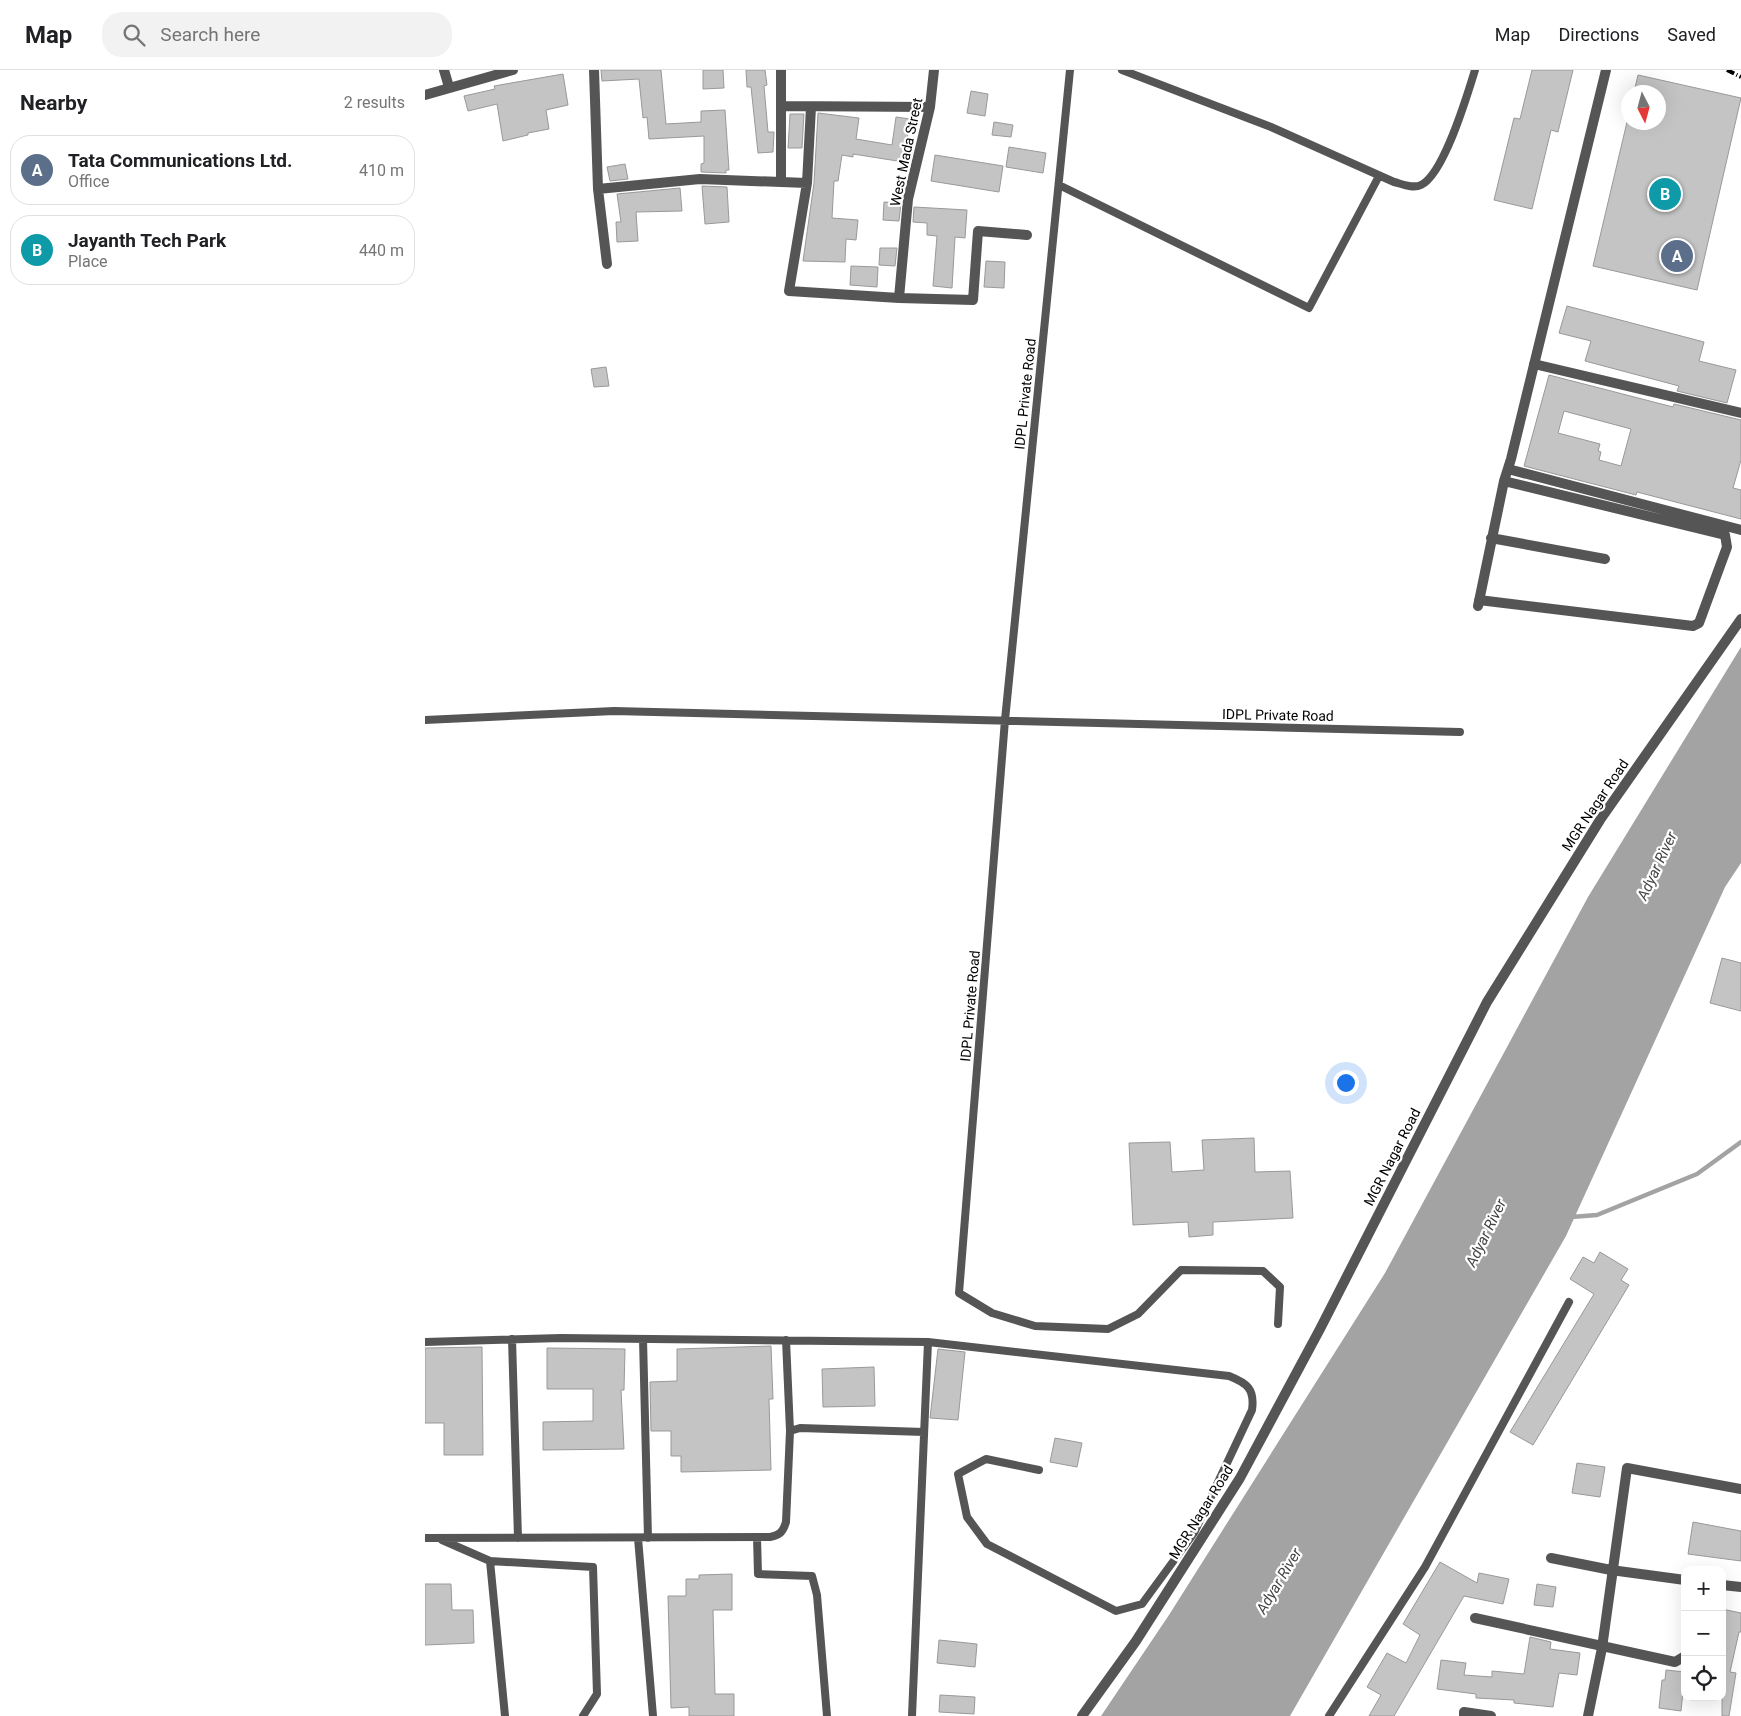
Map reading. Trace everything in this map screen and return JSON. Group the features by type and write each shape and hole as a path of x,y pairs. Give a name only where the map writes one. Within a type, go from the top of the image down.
{"street":[{"path":"444,70 449,87"},
{"path":"425,95 513,70"},
{"path":"594,70 598,189 607,264"},
{"path":"781,70 781,182"},
{"name":"West Mada Street","path":"899,298 908,199 930,107 934,70"},
{"path":"1504,481 1725,535 1727,547 1699,623 1693,626 1478,603 1504,481 1606,70"},
{"path":"781,106 930,107"},
{"path":"811,106 807,183 789,291 899,298 973,300 978,231 1027,235"},
{"path":"598,189 700,179 807,183"},
{"path":"1534,364 1741,413"},
{"path":"1508,469 1741,530"},
{"path":"1491,538 1605,559"},
{"name":"MGR Nagar Road","path":"1082,1716 1136,1641 1240,1478 1324,1321 1487,1002 1600,820 1741,619"},
{"path":"1588,1716 1602,1648 1611,1570 1627,1468 1741,1489"},
{"path":"1551,1558 1611,1570 1681,1579"},
{"path":"1726,1585 1741,1587"},
{"path":"1475,1618 1602,1648 1675,1662 1681,1658"},
{"path":"1464,1716 1464,1712 1491,1716"}],"lane":[{"name":"IDPL Private Road","path":"1070,70 1005,720 959,1293 992,1313 1035,1326 1108,1328 1137,1314 1181,1270 1263,1271 1280,1287 1278,1324"},
{"path":"1122,70 1271,128 1379,176 1409,186 1420,186 1431,177 1459,123 1475,70"},
{"path":"1059,185 1309,308 1379,176"},
{"path":"425,720 614,711 1005,720"},
{"name":"IDPL Private Road","path":"1005,720 1460,732"},
{"path":"1329,1716 1425,1568 1569,1302"},
{"path":"512,1339 518,1538"},
{"path":"425,1342 512,1339 927,1342 1229,1376 1249,1387 1254,1398 1253,1410 1194,1533 1142,1604 1116,1611 987,1544 967,1517 958,1474 986,1459 1039,1470"},
{"path":"643,1339 648,1538"},
{"path":"425,1538 778,1536 783,1531 788,1488 790,1431 786,1340"},
{"path":"912,1716 927,1342"},
{"path":"790,1431 800,1428 924,1432"},
{"path":"757,1537 758,1574 812,1576 817,1595 827,1716"},
{"path":"437,1538 490,1561 593,1567 597,1694 583,1716"},
{"path":"638,1538 653,1716"},
{"path":"490,1561 505,1716"}],"water":[{"name":"Adyar River","path":"1741,647 1741,863 1725,887 1566,1236 1290,1716 1101,1716 1169,1615 1385,1273 1588,897"}],"building":[{"path":"601,70 661,70 666,124 701,122 701,111 725,110 729,170 726,170 726,173 701,172 701,164 704,163 704,136 649,139 647,117 643,118 639,79 602,81"},
{"path":"703,70 723,70 724,88 703,89"},
{"path":"746,70 765,70 767,85 764,86 768,132 774,132 773,152 758,153 751,87 747,87"},
{"path":"1532,70 1573,70 1558,132 1551,130 1532,209 1494,200 1514,118 1520,119"},
{"path":"563,74 568,105 546,110 549,129 503,141 497,104 468,111 464,96 495,89 494,86"},
{"path":"1638,75 1741,98 1697,290 1593,266 1625,130 1666,130 1666,85 1636,85"},
{"path":"971,91 988,94 985,116 967,113"},
{"path":"818,113 859,118 856,139 892,145 896,117 910,119 906,147 913,148 910,163 853,154 853,157 842,155 838,181 834,181 832,218 858,220 856,240 846,239 845,262 803,261 814,183"},
{"path":"790,114 804,114 802,148 788,148"},
{"path":"994,122 1013,125 1011,137 992,135"},
{"path":"1009,147 1046,153 1043,173 1006,167"},
{"path":"935,155 1003,166 999,192 931,181"},
{"path":"625,164 628,179 610,181 607,167"},
{"path":"702,186 727,187 729,222 705,224"},
{"path":"680,188 682,211 636,212 638,241 617,242 616,222 621,222 617,194"},
{"path":"884,202 901,203 899,221 883,220"},
{"path":"914,207 967,210 965,238 955,237 952,288 933,286 937,236 927,235 927,223 913,222"},
{"path":"880,248 897,248 895,266 879,265"},
{"path":"986,261 1005,262 1004,288 984,287"},
{"path":"851,266 878,267 877,287 850,285"},
{"path":"1567,306 1704,342 1699,361 1736,370 1727,403 1677,391 1679,386 1585,361 1591,341 1559,333"},
{"path":"606,367 609,386 594,387 591,369"},
{"path":"1549,375 1673,407 1674,404 1741,420 1741,460 1733,488 1741,490 1741,519 1637,492 1636,495 1524,466","holes":["1564,411 1631,429 1621,466 1599,460 1601,452 1598,451 1600,444 1558,433"]},
{"path":"1722,958 1741,963 1741,1011 1710,1003"},
{"path":"1254,1138 1255,1172 1290,1171 1293,1218 1213,1222 1213,1235 1189,1237 1188,1222 1133,1225 1129,1143 1170,1142 1172,1172 1204,1170 1202,1140"},
{"path":"1600,1252 1628,1269 1621,1280 1629,1285 1533,1445 1510,1432 1594,1294 1570,1279 1583,1257 1594,1263"},
{"path":"771,1346 773,1399 769,1399 771,1470 681,1472 681,1456 671,1456 671,1431 651,1431 650,1382 677,1381 677,1349"},
{"path":"482,1347 483,1455 444,1455 444,1423 425,1423 425,1348"},
{"path":"547,1348 625,1349 624,1390 621,1390 624,1449 543,1450 543,1422 593,1421 593,1389 547,1389"},
{"path":"938,1349 965,1352 958,1420 930,1418"},
{"path":"874,1367 875,1406 823,1407 822,1369"},
{"path":"1055,1438 1082,1443 1077,1467 1050,1462"},
{"path":"1577,1463 1605,1467 1600,1497 1572,1493"},
{"path":"1693,1522 1741,1531 1741,1561 1688,1554"},
{"path":"1440,1562 1477,1583 1479,1573 1509,1579 1503,1604 1464,1596 1394,1716 1369,1716 1381,1695 1367,1687 1387,1653 1406,1663 1420,1635 1403,1624"},
{"path":"732,1574 732,1610 713,1610 715,1694 734,1694 734,1716 689,1716 689,1707 671,1708 668,1596 686,1596 686,1579 699,1579 699,1575"},
{"path":"425,1584 451,1584 452,1610 473,1610 474,1643 425,1645"},
{"path":"1537,1584 1556,1587 1553,1607 1534,1605"},
{"path":"1726,1610 1741,1613 1741,1632 1739,1632 1730,1672 1736,1673 1729,1716 1722,1716 1722,1701 1726,1701"},
{"path":"1530,1637 1551,1642 1550,1649 1580,1653 1577,1675 1559,1673 1553,1707 1514,1703 1514,1700 1476,1698 1476,1694 1437,1689 1441,1660 1466,1663 1464,1675 1492,1677 1492,1671 1524,1674"},
{"path":"939,1640 977,1644 975,1667 937,1663"},
{"path":"1666,1670 1681,1672 1681,1711 1659,1708 1662,1680 1665,1680"},
{"path":"940,1695 975,1697 974,1714 939,1712"}],"waterway":[{"path":"1571,1217 1597,1215 1697,1174 1741,1142"}],"railway":[{"path":"1727,70 1741,77"}],"place":[{"name":"Jayanth Tech Park","path":"1665,194"},
{"name":"Tata Communications Ltd.","path":"1677,256"}]}
